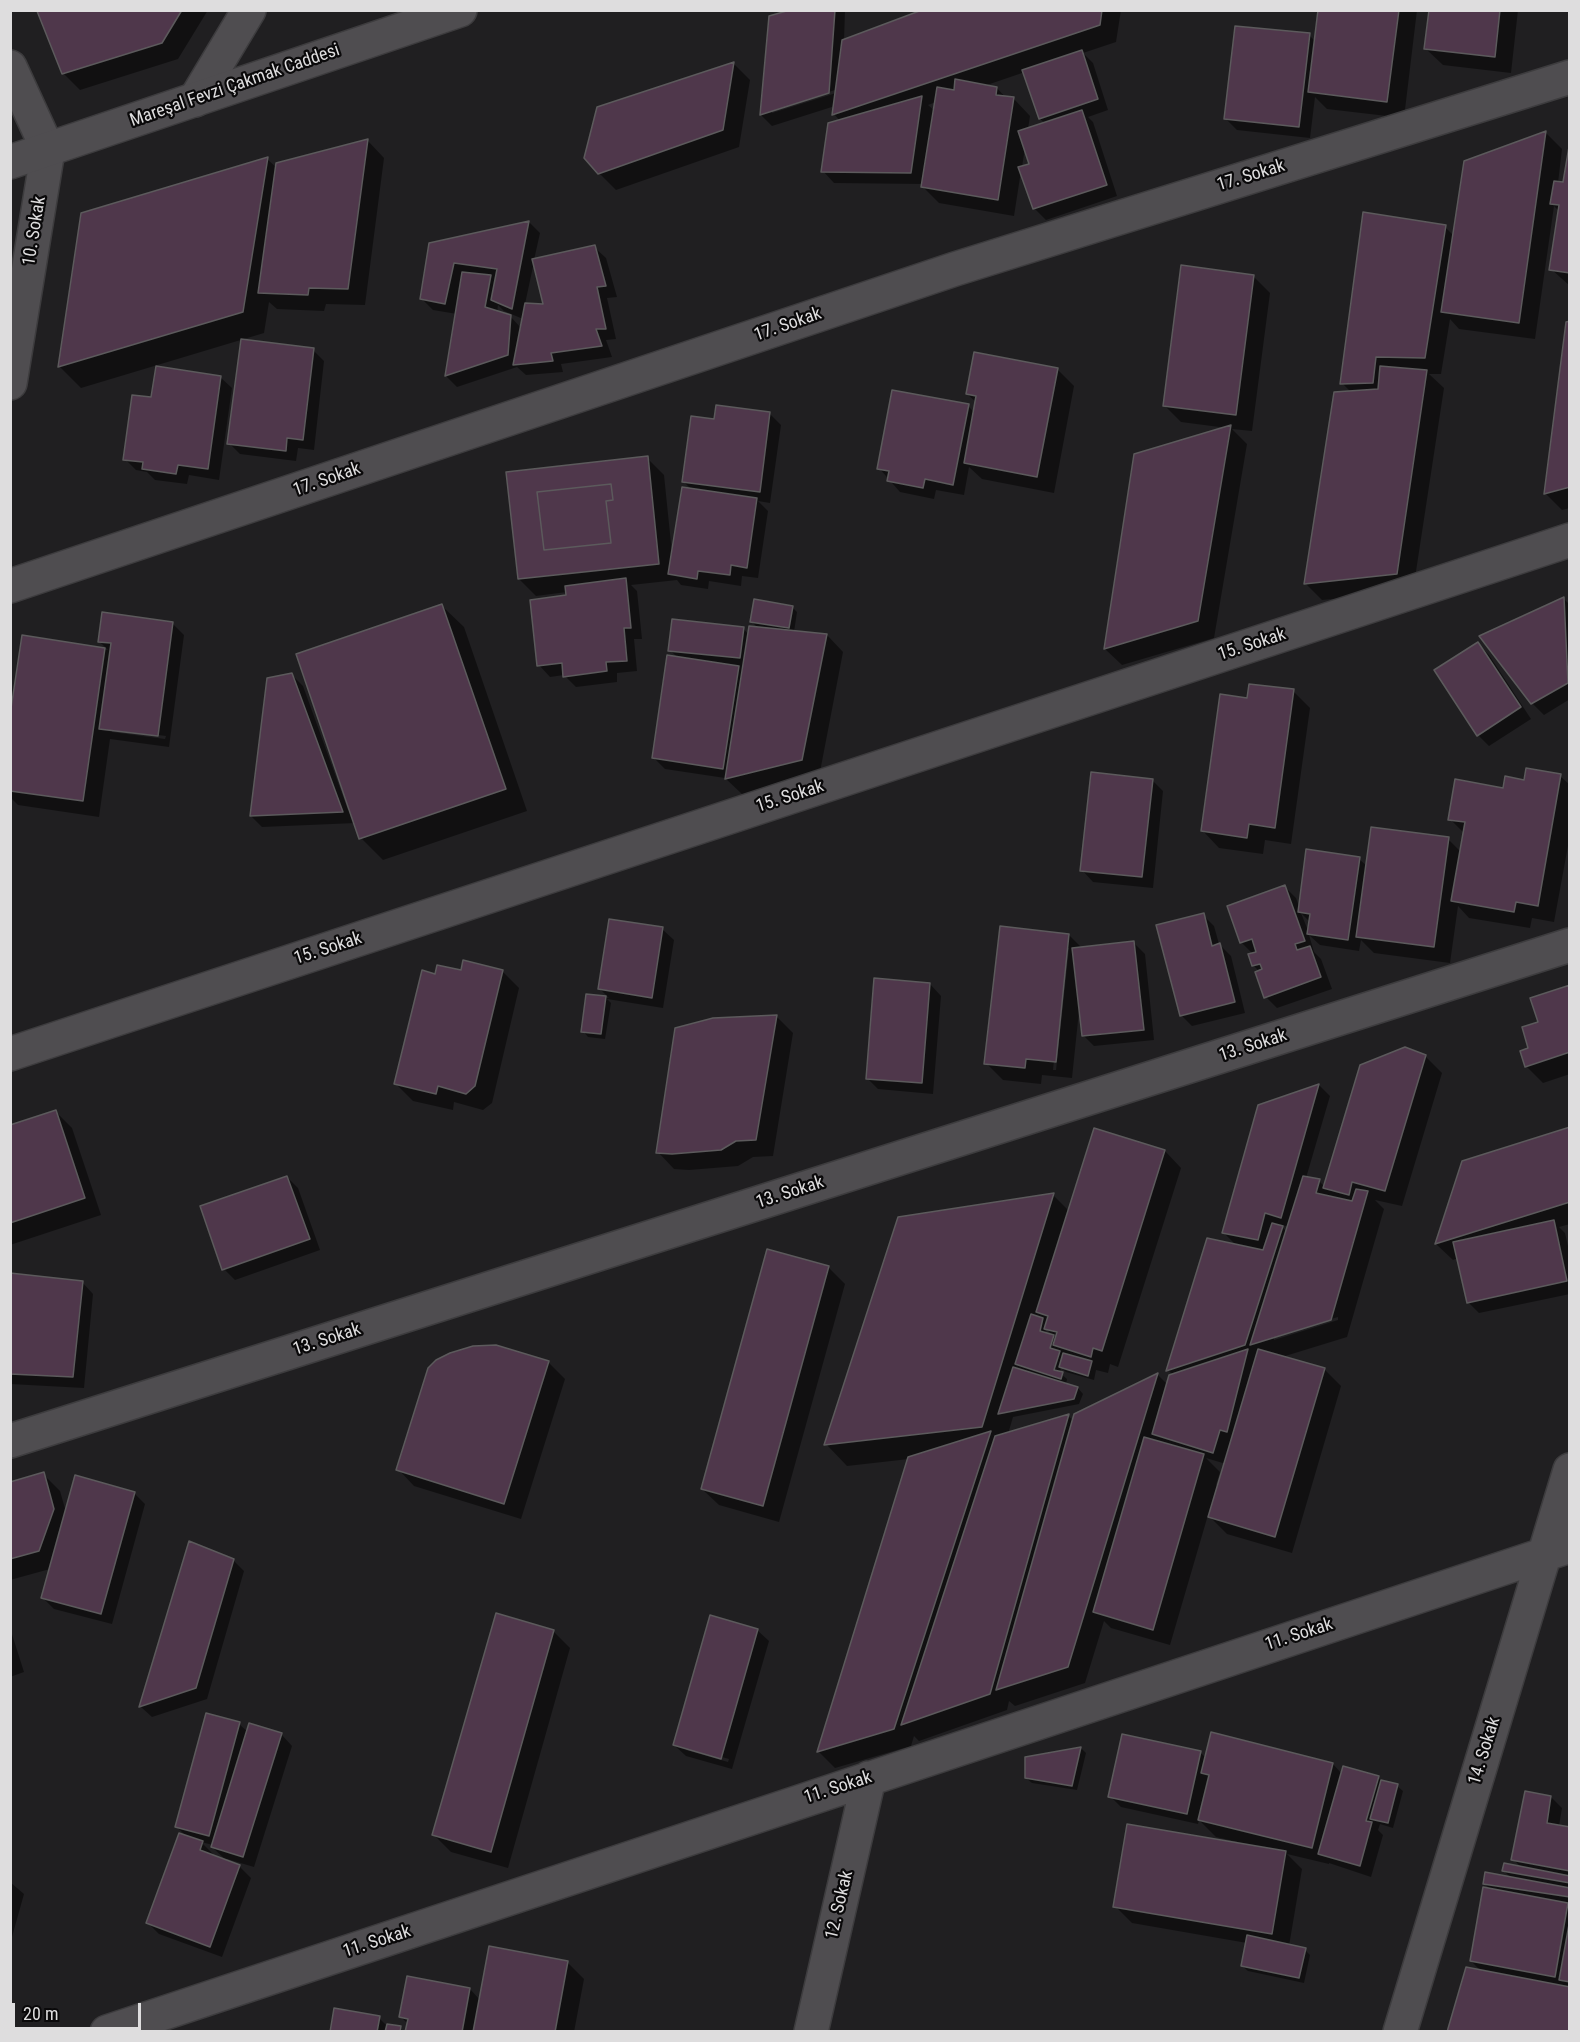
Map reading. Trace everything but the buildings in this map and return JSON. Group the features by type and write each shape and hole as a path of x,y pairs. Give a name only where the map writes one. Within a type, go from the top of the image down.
{"street":[{"path":"195,100 249,10"},
{"name":"Mareşal Fevzi Çakmak Caddesi","path":"10,162 460,10"},
{"path":"10,67 48,150"},
{"name":"17. Sokak","path":"10,586 955,269 1569,77"},
{"name":"10. Sokak","path":"10,383 48,150"},
{"name":"15. Sokak","path":"10,1054 1569,540"},
{"name":"13. Sokak","path":"10,1441 1569,945"},
{"name":"14. Sokak","path":"1400,2031 1557,1550 1569,1470"},
{"name":"11. Sokak","path":"107,2031 1557,1550"},
{"name":"12. Sokak","path":"811,2031 869,1778"}]}
